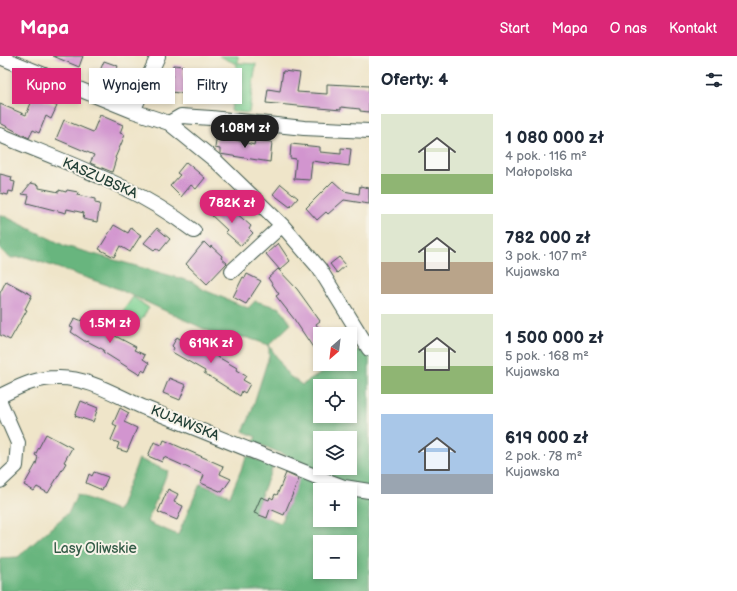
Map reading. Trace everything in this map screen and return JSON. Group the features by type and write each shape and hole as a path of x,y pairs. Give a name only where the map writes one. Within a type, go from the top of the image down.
{"street":[{"path":"133,111 158,56"},
{"path":"0,57 133,111 169,123 216,162 282,225 319,268 369,349"},
{"path":"169,123 181,116 304,128 369,131"},
{"name":"KASZUBSKA","path":"0,136 126,187 173,214 194,231"},
{"path":"232,271 282,225"},
{"name":"KUJAWSKA","path":"0,396 23,384 41,380 57,378 88,382 131,402 317,477 344,487 369,491"},
{"path":"0,402 18,443 16,466 0,481"}],"green space":[{"path":"219,56 238,56 238,63 256,64 249,113 231,111 232,104 242,104 242,68 236,68 237,64"},
{"path":"0,214 65,246 193,282 204,290 248,308 255,301 280,308 291,324 269,345 248,338 213,333 116,288 26,257 10,258 0,249"},
{"path":"133,297 149,308 139,323 123,311"},
{"name":"Lasy Oliwskie","path":"369,342 369,591 0,591 0,558 18,557 69,512 77,494 118,511 139,459 168,471 147,522 178,535 200,484 230,496 247,456 273,466 254,513 281,523 304,463 254,442 256,437 243,431 249,419 269,356 269,345 288,375 302,385 325,371 357,371 357,351 360,349 358,346"}],"building":[{"path":"53,56 83,56 79,67"},
{"path":"104,61 118,66 117,68 101,68"},
{"path":"173,65 184,66 183,94 175,92 175,68 173,68"},
{"path":"283,71 300,73 297,92 327,94 327,84 369,86 369,112 360,111 360,109 341,107 341,110 266,103 268,89 280,91"},
{"path":"0,104 26,115 31,104 52,104 57,106 51,119 46,116 39,133 33,130 29,138 0,123"},
{"path":"100,115 123,125 120,133 125,135 115,158 112,172 90,163 94,155 56,139 64,120 93,132"},
{"path":"221,136 254,145 255,140 272,142 270,162 220,154 220,149 215,148 216,140"},
{"path":"291,144 320,147 320,152 341,154 341,148 351,149 349,166 312,161 310,180 294,179 296,159 290,158"},
{"path":"186,162 205,178 196,189 191,185 181,197 170,186 180,175 177,173"},
{"path":"0,174 12,177 11,181 15,182 13,192 9,191 8,195 0,193"},
{"path":"333,181 344,191 359,194 360,186 369,188 369,204 344,200 328,214 326,212 317,220 306,208"},
{"path":"31,183 39,185 39,188 59,192 59,190 66,192 67,190 78,192 77,195 95,199 95,203 100,204 97,222 83,219 84,213 67,209 66,213 27,203 29,195 22,194"},
{"path":"281,184 298,198 290,207 273,194"},
{"path":"221,202 225,207 227,205 251,226 249,229 253,233 241,246 225,232 227,230 210,214"},
{"path":"114,225 128,233 131,228 141,235 130,252 120,246 114,257 99,249"},
{"path":"157,228 170,239 160,251 156,248 154,250 144,243"},
{"path":"204,242 222,256 221,258 227,263 207,284 186,264"},
{"path":"278,243 290,261 280,270 266,254"},
{"path":"339,257 346,265 337,273 330,264"},
{"path":"278,269 297,289 320,321 316,324 318,327 313,327 313,348 276,296 279,294 268,278"},
{"path":"247,274 261,281 246,304 233,297 243,277 245,278"},
{"path":"6,281 32,295 25,309 27,310 10,340 0,335 0,293"},
{"path":"84,317 94,322 96,320 106,326 104,330 136,347 134,350 145,355 143,359 149,363 145,372 142,370 140,375 103,352 104,350 87,341 86,342 71,332 73,328 70,327 75,318 82,321"},
{"path":"186,336 196,342 197,340 208,346 206,350 237,368 236,370 246,376 243,380 250,384 245,393 242,391 240,396 204,373 205,371 172,352 174,348 172,346 177,337 183,341"},
{"path":"169,378 186,385 180,400 163,393"},
{"path":"81,401 98,408 93,422 75,416"},
{"path":"120,408 129,413 124,422 137,428 127,452 117,449 119,443 111,440 117,426 113,424"},
{"path":"46,434 72,448 64,462 66,463 48,493 37,487 34,491 24,485 36,464 38,457 35,455"},
{"path":"164,440 223,466 220,474 231,479 222,492 201,483 204,475 164,457 162,462 148,456 154,442 162,445"},
{"path":"94,472 108,477 102,490 86,483 89,474 92,476"},
{"path":"286,473 299,479 284,515 270,509 267,518 254,513 261,497 269,500 270,497 273,499 275,494 277,495"},
{"path":"168,489 178,494 174,502 183,506 177,520 158,512"}]}
